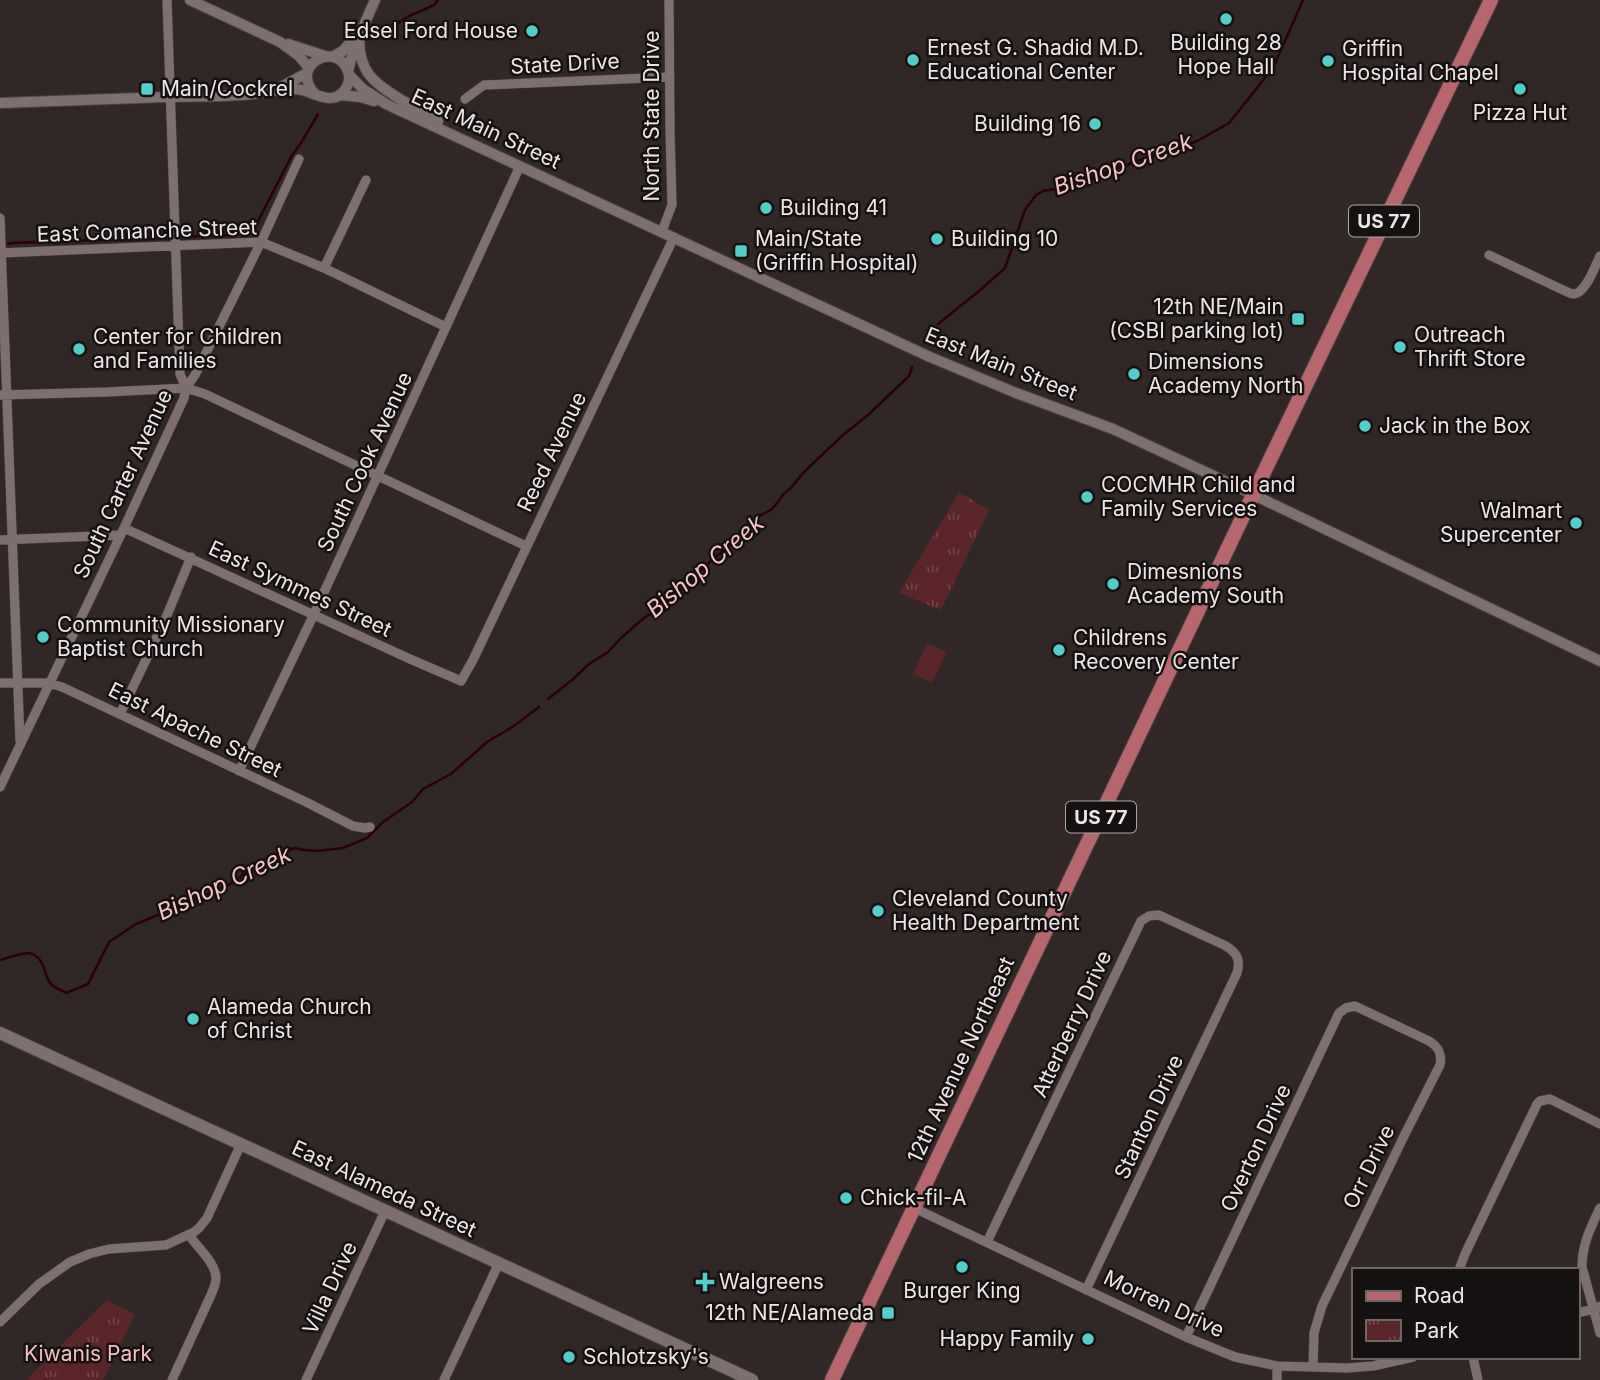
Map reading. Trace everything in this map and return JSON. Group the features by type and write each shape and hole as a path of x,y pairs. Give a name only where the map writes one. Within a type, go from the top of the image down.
{"main road":[{"name":"12th Avenue Northeast","path":"832,1380 1491,0"},
{"name":"East Alameda Street","path":"0,1034 752,1380"}],"street":[{"path":"167,0 180,374 186,388"},
{"path":"190,0 280,42 299,56 308,70 307,81 310,89 316,95"},
{"path":"0,103 303,90 328,99 345,90 350,62 375,0"},
{"name":"North State Drive","path":"662,231 672,205 669,0"},
{"path":"271,91 308,70 317,59 343,51 363,27"},
{"path":"359,39 362,62 378,85 482,148"},
{"path":"280,42 339,59 349,74"},
{"name":"East Main Street","path":"349,74 363,89 386,104 930,357 1016,393 1114,429 1600,661"},
{"name":"State Drive","path":"465,99 484,85 670,77"},
{"name":"East Main Street","path":"340,95 386,104"},
{"name":"South Carter Avenue","path":"0,787 123,531 184,398 186,388 261,242 299,159"},
{"name":"South Cook Avenue","path":"239,771 520,166"},
{"path":"324,268 366,180"},
{"path":"0,218 3,395 20,744"},
{"name":"Reed Avenue","path":"461,681 674,237"},
{"name":"East Comanche Street","path":"1,253 176,243 261,242 324,268 446,327"},
{"path":"1489,255 1574,294 1585,287 1600,256"},
{"path":"3,395 186,388 226,404 526,546"},
{"name":"East Symmes Street","path":"0,540 123,531 191,557 461,681"},
{"path":"120,714 165,620 191,557"},
{"name":"East Apache Street","path":"0,683 50,683 93,700 352,826 370,827"},
{"name":"Atterberry Drive","path":"987,1242 1141,921 1153,915 1166,918 1232,949 1238,958"},
{"name":"Stanton Drive","path":"1086,1290 1237,973 1238,958"},
{"name":"Overton Drive","path":"1186,1337 1339,1013 1346,1007 1355,1006 1378,1018"},
{"name":"Orr Drive","path":"1313,1367 1317,1317 1440,1065 1439,1049 1435,1045 1378,1018"},
{"path":"1460,1268 1534,1108 1541,1101 1550,1100 1600,1124"},
{"path":"0,1322 39,1284 70,1262 108,1249 166,1245 199,1228 207,1218 241,1144"},
{"name":"Morren Drive","path":"914,1208 1186,1337 1235,1357 1277,1366 1358,1368 1403,1359"},
{"path":"1600,1208 1586,1238 1582,1256 1582,1267 1597,1308 1600,1333"},
{"name":"Villa Drive","path":"306,1380 385,1210"},
{"path":"172,1380 215,1282 215,1271 189,1235"},
{"path":"444,1380 499,1263"},
{"path":"1579,1312 1597,1308"},
{"path":"1473,1359 1478,1380"},
{"path":"1277,1366 1277,1380"},
{"path":"1358,1368 1359,1380"}],"green space":[{"path":"959,492 989,510 941,610 899,593"},
{"path":"927,643 947,652 932,683 913,674"},
{"name":"Kiwanis Park","path":"107,1300 135,1315 103,1380 26,1380"}],"waterway":[{"path":"381,34 407,17 434,5 438,0"},
{"name":"Bishop Creek","path":"938,324 1005,268 1025,210 1036,195 1043,191 1068,187 1175,150 1229,123 1273,68 1303,0"},
{"path":"8,244 234,235 254,229 291,157 318,114"},
{"name":"Bishop Creek","path":"548,699 589,664 608,652 645,617 655,612 752,522 772,509 804,472 909,376 912,367"},
{"name":"Bishop Creek","path":"0,960 26,953 36,956 54,987 66,993 88,984 109,942 136,924 227,886 264,860 294,848 317,851 343,848 367,838 383,822 412,802 423,789 451,774 487,742 539,707"}],"place":[{"name":"Building 28 Hope Hall","path":"1226,19"},
{"name":"Edsel Ford House","path":"532,31"},
{"name":"Ernest G. Shadid M.D. Educational Center","path":"913,60"},
{"name":"Griffin Hospital Chapel","path":"1328,61"},
{"name":"Main/Cockrel","path":"147,89"},
{"name":"Pizza Hut","path":"1520,89"},
{"name":"Building 16","path":"1095,124"},
{"name":"Building 41","path":"766,208"},
{"name":"Building 10","path":"937,239"},
{"name":"Main/State (Griffin Hospital)","path":"741,251"},
{"name":"12th NE/Main (CSBI parking lot)","path":"1298,319"},
{"name":"Outreach Thrift Store","path":"1400,347"},
{"name":"Center for Children and Families","path":"79,349"},
{"name":"Dimensions Academy North","path":"1134,374"},
{"name":"Jack in the Box","path":"1365,426"},
{"name":"COCMHR Child and Family Services","path":"1087,497"},
{"name":"Walmart Supercenter","path":"1576,523"},
{"name":"Dimesnions Academy South","path":"1113,584"},
{"name":"Community Missionary Baptist Church","path":"43,637"},
{"name":"Childrens Recovery Center","path":"1059,650"},
{"name":"Cleveland County Health Department","path":"878,911"},
{"name":"Alameda Church of Christ","path":"193,1019"},
{"name":"Chick-fil-A","path":"846,1198"},
{"name":"Burger King","path":"962,1267"},
{"name":"Walgreens","path":"705,1282"},
{"name":"12th NE/Alameda","path":"888,1313"},
{"name":"Happy Family","path":"1088,1339"},
{"name":"Schlotzsky's","path":"569,1357"}]}
